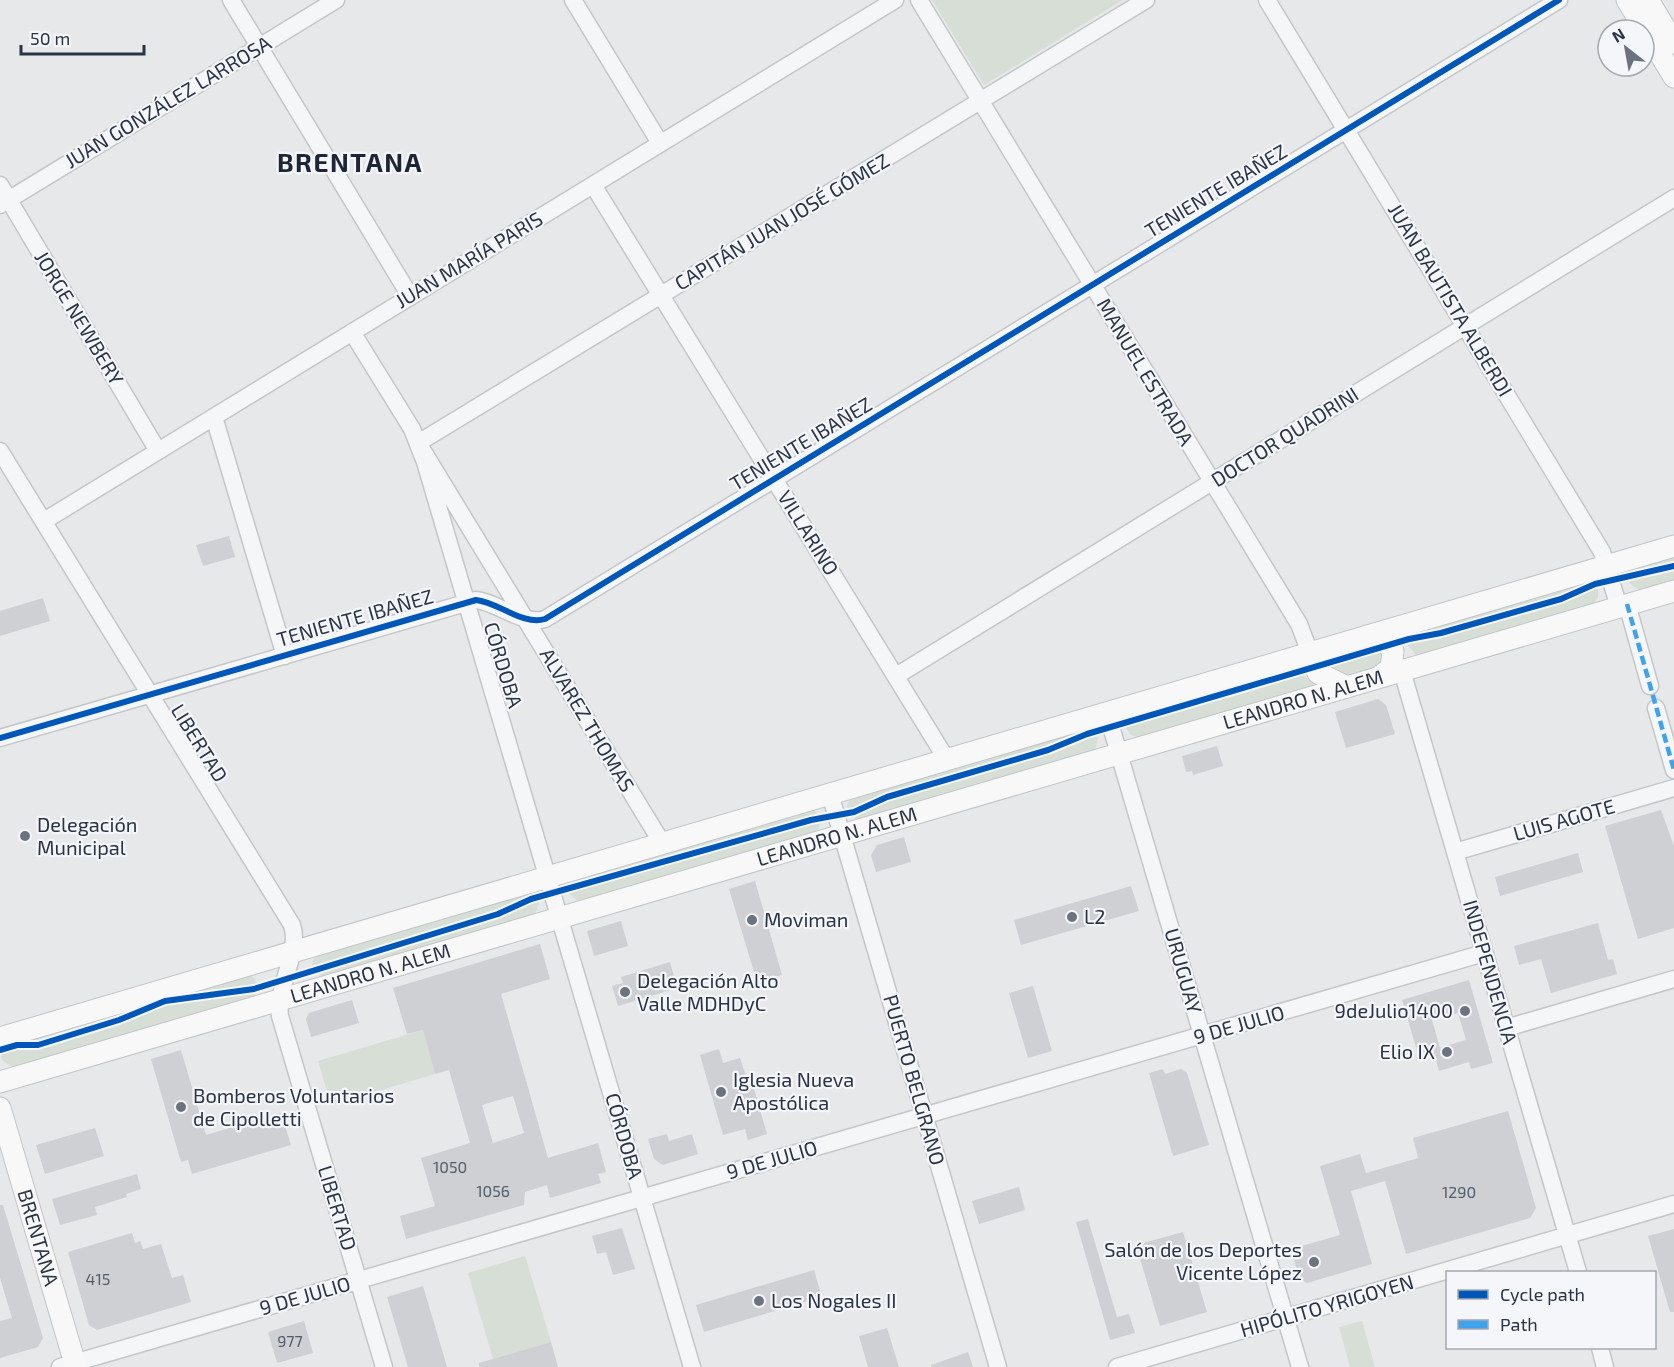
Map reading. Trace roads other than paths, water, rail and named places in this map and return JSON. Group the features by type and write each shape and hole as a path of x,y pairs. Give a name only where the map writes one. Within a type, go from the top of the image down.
{"main road":[{"path":"1627,0 1674,77"},
{"path":"1648,0 1674,43"},
{"path":"0,1038 1674,546"},
{"name":"LEANDRO N. ALEM","path":"0,1082 1674,591"},
{"path":"1366,636 1383,638 1393,651 1391,668 1378,678"},
{"path":"1310,653 1318,673 1347,687"},
{"name":"BRENTANA","path":"0,1108 70,1366"}],"street":[{"path":"231,0 410,296"},
{"name":"JUAN GONZÁLEZ LARROSA","path":"3,197 336,0"},
{"path":"573,0 660,143"},
{"name":"JUAN MARÍA PARIS","path":"44,521 895,0"},
{"name":"MANUEL ESTRADA","path":"919,0 1299,624 1310,653"},
{"name":"CAPITÁN JUAN JOSÉ GÓMEZ","path":"418,443 1146,0"},
{"name":"JUAN BAUTISTA ALBERDI","path":"1267,0 1600,548 1623,605 1650,686"},
{"name":"TENIENTE IBAÑEZ","path":"0,738 467,603 484,601 535,621 545,619 1559,0"},
{"name":"VILLARINO","path":"592,185 947,760"},
{"name":"JORGE NEWBERY","path":"3,197 158,451"},
{"name":"DOCTOR QUADRINI","path":"896,676 1674,198"},
{"name":"CÓRDOBA","path":"352,332 418,443 692,1367"},
{"path":"214,417 285,656"},
{"name":"ALVAREZ THOMAS","path":"418,443 662,843"},
{"name":"LIBERTAD","path":"0,451 291,921 294,932 279,1000 281,1019 384,1367"},
{"name":"INDEPENDENCIA","path":"1402,671 1578,1271"},
{"path":"1656,708 1674,770"},
{"name":"URUGUAY","path":"1107,713 1300,1367"},
{"name":"LUIS AGOTE","path":"1455,852 1674,788"},
{"name":"PUERTO BELGRANO","path":"830,794 998,1367"},
{"name":"9 DE JULIO","path":"70,1366 358,1280 1484,954"},
{"path":"1506,1028 1674,979"},
{"name":"HIPÓLITO YRIGOYEN","path":"1447,1271 1674,1204"},
{"name":"HIPÓLITO YRIGOYEN","path":"1118,1367 1446,1271"},
{"path":"1600,1349 1605,1367"}],"place":[{"name":"Delegación Municipal","path":"25,836"},
{"name":"L2","path":"1072,917"},
{"name":"Moviman","path":"752,920"},
{"name":"Delegación Alto Valle MDHDyC","path":"625,992"},
{"name":"9deJulio1400","path":"1465,1011"},
{"name":"Elio IX","path":"1447,1052"},
{"name":"Iglesia Nueva Apostólica","path":"721,1092"},
{"name":"Bomberos Voluntarios de Cipolletti","path":"181,1107"},
{"name":"Salón de los Deportes Vicente López","path":"1314,1262"},
{"name":"Los Nogales II","path":"759,1301"}],"district":[{"name":"BRENTANA","path":"350,163"}]}
